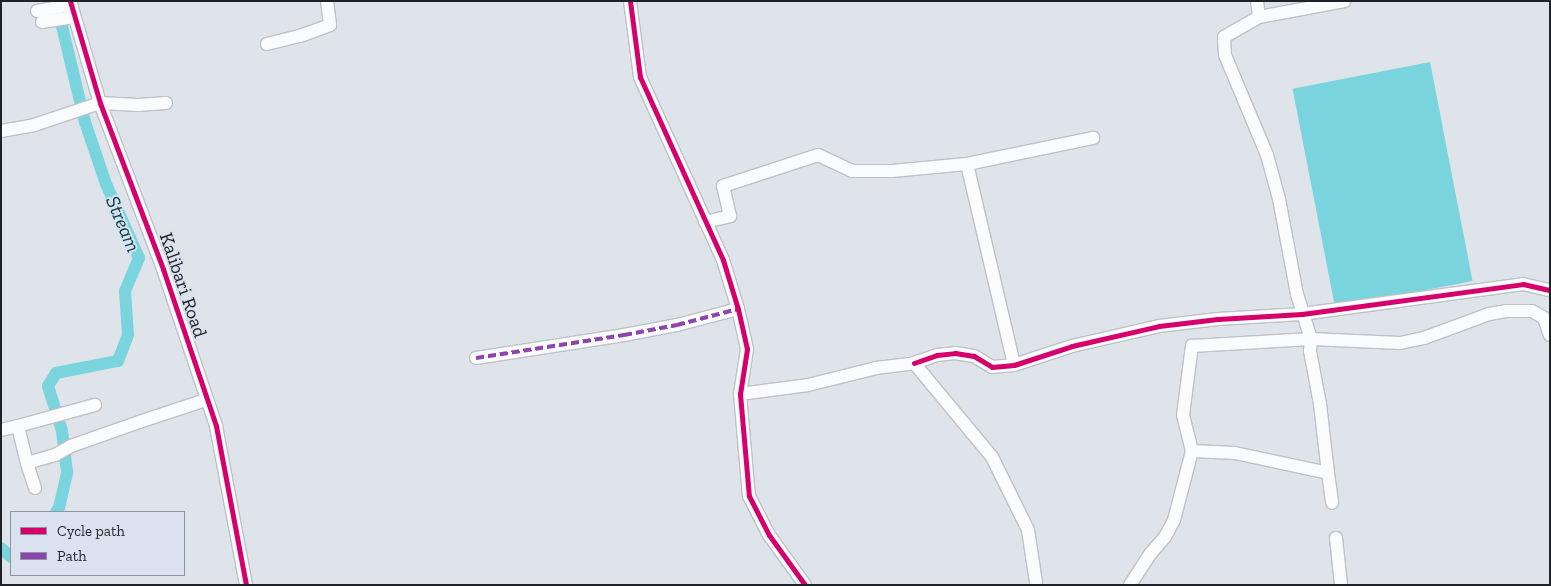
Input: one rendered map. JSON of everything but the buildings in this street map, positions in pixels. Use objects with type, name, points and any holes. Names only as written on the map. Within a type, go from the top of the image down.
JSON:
[{"type":"street","points":[[267,44],[328,27],[331,23],[327,1]]},
{"type":"street","points":[[630,1],[640,77],[723,260],[738,310],[747,349],[740,394],[749,496],[769,535],[805,585]]},
{"type":"street","points":[[1256,1],[1259,17]]},
{"type":"street","points":[[1332,503],[1320,404],[1310,351],[1311,339],[1302,314],[1279,200],[1267,155],[1225,55],[1224,37],[1259,17],[1344,1]]},
{"type":"street","points":[[40,17],[72,9]]},
{"type":"street","name":"Kalibari Road","points":[[72,9],[99,103],[163,269],[216,426],[246,585]]},
{"type":"street","points":[[1,131],[34,125],[99,103],[138,105],[166,103]]},
{"type":"street","points":[[705,222],[730,216],[723,186],[818,155],[852,171],[892,171],[967,164],[1093,138]]},
{"type":"street","points":[[967,164],[1014,365]]},
{"type":"street","points":[[740,394],[808,385],[876,368],[914,363],[955,353],[974,356],[992,367],[1014,365],[1072,346],[1135,331],[1218,319],[1302,314],[1524,284],[1550,290]]},
{"type":"street","points":[[476,358],[624,336],[738,310]]},
{"type":"street","points":[[1130,585],[1151,552],[1165,537],[1174,520],[1192,452],[1183,415],[1192,346],[1311,339],[1400,343],[1424,338],[1489,314],[1506,311],[1532,311],[1544,318],[1550,335]]},
{"type":"street","points":[[914,363],[992,457],[1028,530],[1036,582]]},
{"type":"street","points":[[27,463],[55,455],[71,446],[206,400]]},
{"type":"street","points":[[1,430],[95,405]]},
{"type":"street","points":[[18,426],[35,488]]},
{"type":"street","points":[[1192,452],[1235,453],[1328,474]]},
{"type":"street","points":[[1336,538],[1341,585]]},
{"type":"water","points":[[1430,62],[1473,281],[1335,308],[1293,89]]},
{"type":"waterway","name":"Stream","points":[[56,1],[85,122],[106,184],[139,258],[125,291],[128,335],[118,361],[56,373],[48,386],[62,431],[67,472],[57,511]]},
{"type":"waterway","name":"Stream","points":[[1,548],[10,556]]},
{"type":"marked path","points":[[476,358],[624,335],[677,325],[738,309]]},
{"type":"cycle path","points":[[70,1],[100,103],[163,269],[216,426],[246,585]]},
{"type":"cycle path","points":[[630,1],[640,77],[723,260],[738,309],[747,349],[740,394],[749,496],[769,535],[805,585]]},
{"type":"cycle path","points":[[914,363],[937,355],[955,353],[974,356],[992,367],[1014,365],[1072,346],[1159,326],[1218,319],[1302,314],[1523,284],[1550,290]]}]
